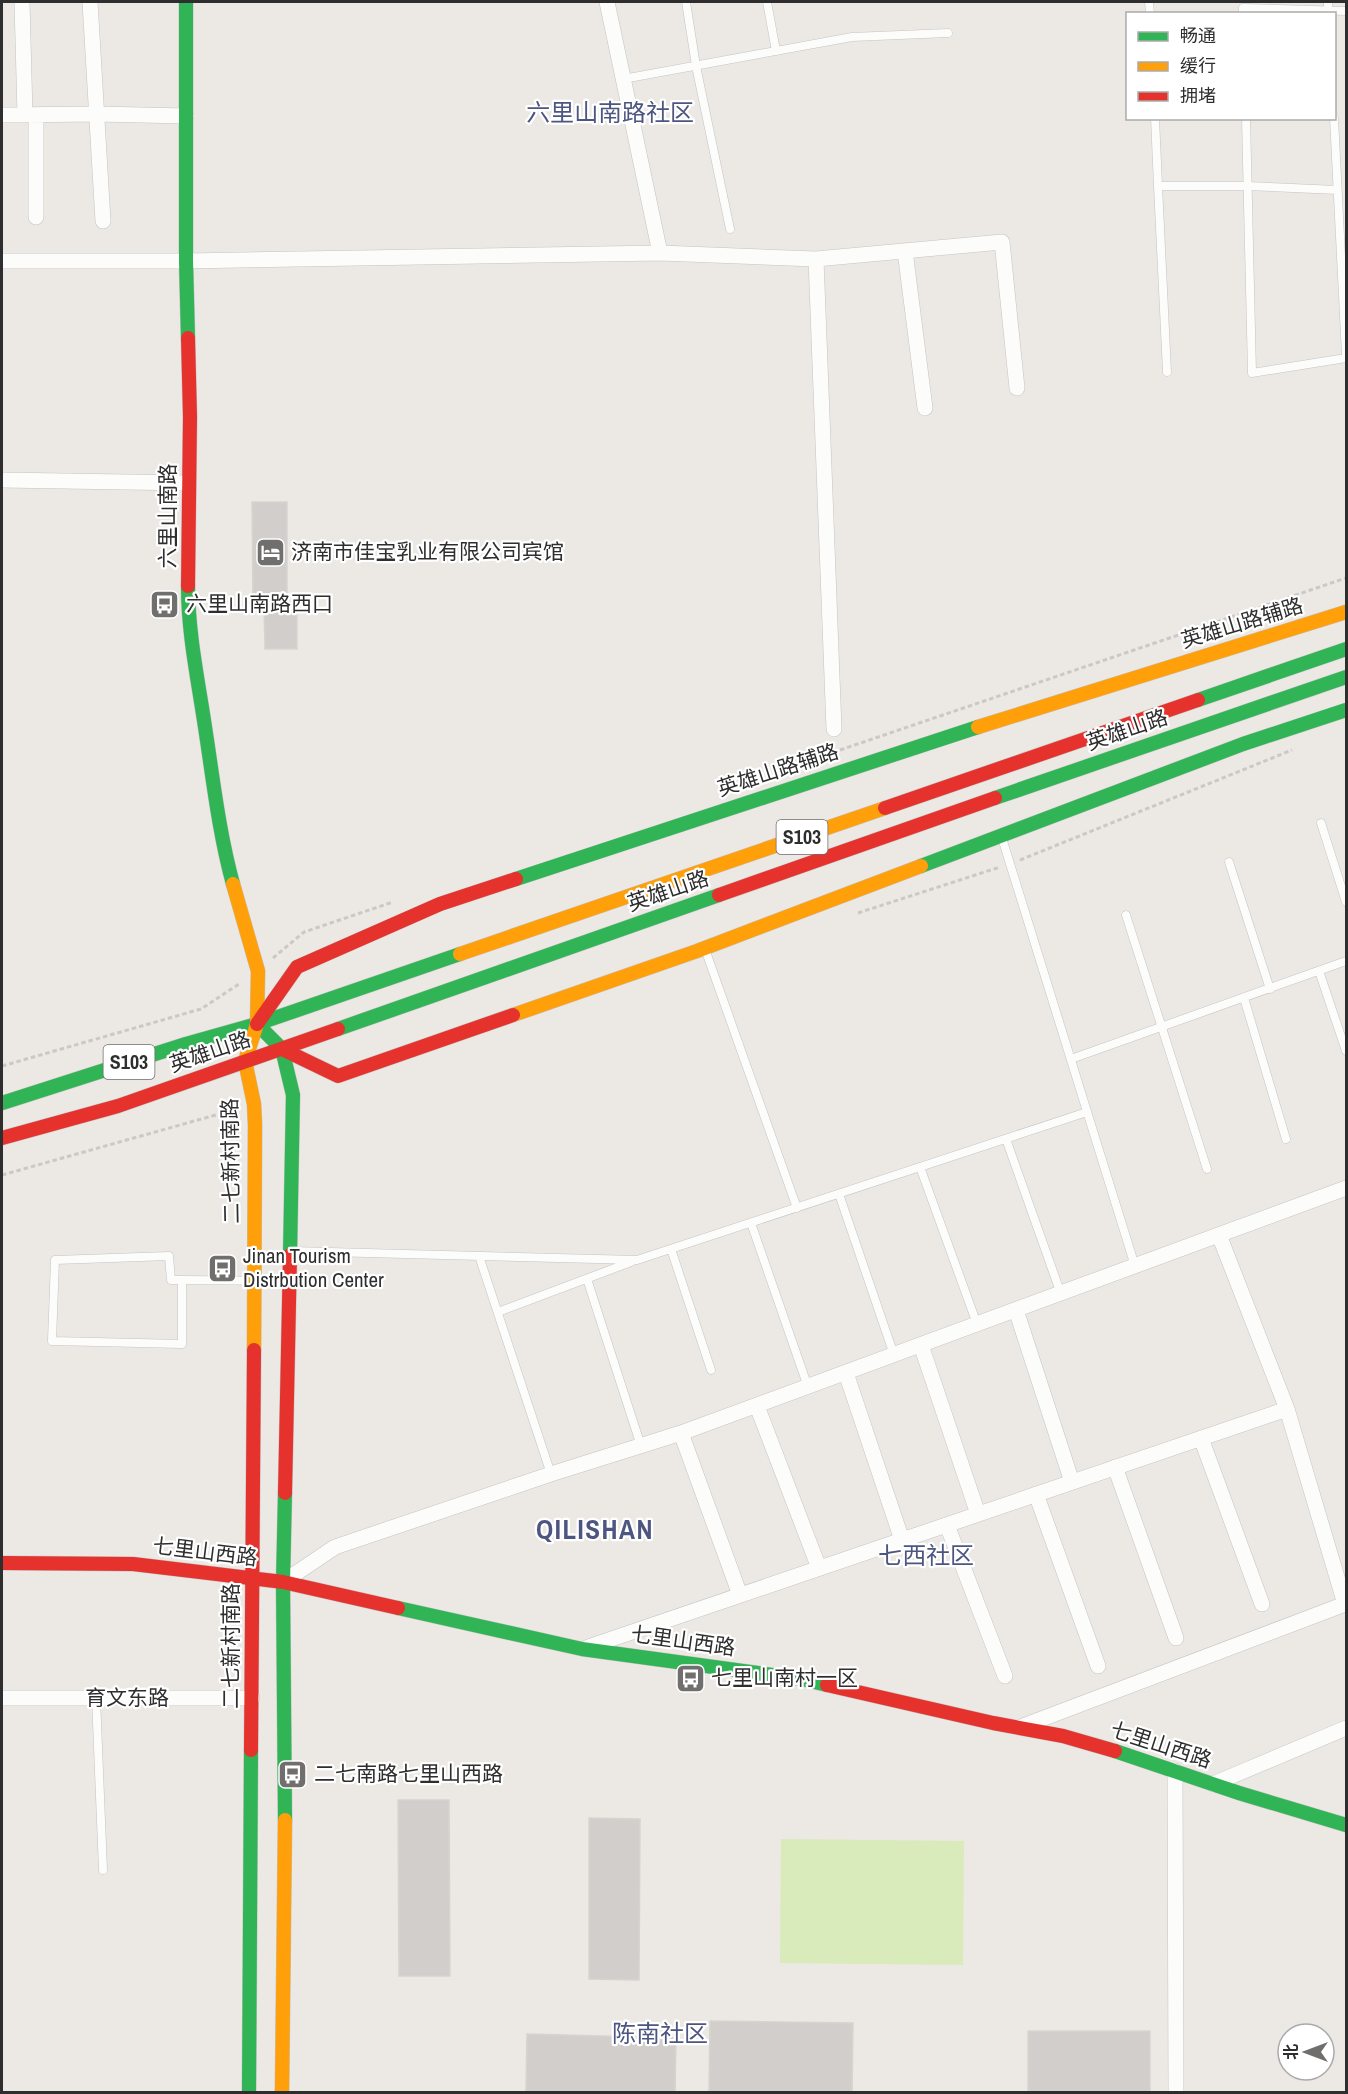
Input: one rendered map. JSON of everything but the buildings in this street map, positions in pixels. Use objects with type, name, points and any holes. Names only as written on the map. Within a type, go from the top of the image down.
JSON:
[{"type":"main road","name":"六里山南路","points":[[186,2],[186,261],[190,417],[188,616],[228,865],[258,971],[256,1024]]},
{"type":"main road","name":"英雄山路辅路","points":[[256,1024],[297,967],[440,904],[957,734],[1347,612]]},
{"type":"main road","name":"英雄山路","points":[[2,1103],[256,1024],[1347,649]]},
{"type":"main road","name":"英雄山路","points":[[2,1138],[118,1106],[1132,750],[1347,677]]},
{"type":"main road","points":[[256,1024],[282,1049],[338,1076],[705,948],[1243,744],[1347,710]]},
{"type":"main road","name":"二七新村南路","points":[[249,2092],[254,1104],[245,1061],[256,1024]]},
{"type":"main road","points":[[282,1049],[293,1095],[283,1582],[285,1780],[282,2092]]},
{"type":"main road","name":"七里山西路","points":[[2,1563],[133,1564],[283,1582],[582,1649],[802,1679],[993,1723],[1023,1726],[1132,1755],[1294,1811],[1347,1825]]},
{"type":"street","points":[[22,2],[36,217]]},
{"type":"street","points":[[90,2],[103,221]]},
{"type":"street","points":[[607,2],[660,253]]},
{"type":"street","points":[[2,115],[186,116]]},
{"type":"street","points":[[2,261],[186,261],[660,253],[816,259],[1002,242],[1017,388]]},
{"type":"street","points":[[904,251],[925,408]]},
{"type":"street","points":[[816,259],[834,729]]},
{"type":"street","points":[[2,480],[188,483]]},
{"type":"street","points":[[283,1582],[335,1547],[681,1433],[1347,1188]]},
{"type":"street","points":[[1023,1726],[1346,1605],[1287,1409],[1219,1235]]},
{"type":"street","points":[[1016,1310],[1072,1482]]},
{"type":"street","points":[[921,1345],[978,1514]]},
{"type":"street","points":[[846,1373],[902,1540]]},
{"type":"street","points":[[757,1406],[819,1568]]},
{"type":"street","points":[[582,1649],[1287,1409]]},
{"type":"street","points":[[681,1433],[740,1595]]},
{"type":"street","points":[[1201,1438],[1262,1604]]},
{"type":"street","points":[[1115,1467],[1176,1638]]},
{"type":"street","points":[[1036,1494],[1098,1666]]},
{"type":"street","points":[[947,1525],[1005,1676]]},
{"type":"street","name":"育文东路","points":[[2,1698],[252,1698]]},
{"type":"street","points":[[1213,1784],[1347,1728]]},
{"type":"street","points":[[1175,1771],[1176,2092]]},
{"type":"lane","points":[[686,2],[696,66],[730,229]]},
{"type":"lane","points":[[767,2],[776,51]]},
{"type":"lane","points":[[1328,2],[1328,12]]},
{"type":"lane","points":[[1243,12],[1243,8],[1347,11]]},
{"type":"lane","points":[[623,79],[852,37],[948,33]]},
{"type":"lane","points":[[1155,120],[1167,372]]},
{"type":"lane","points":[[1246,120],[1252,373],[1347,357],[1334,120]]},
{"type":"lane","points":[[1158,186],[1248,186],[1337,190]]},
{"type":"lane","points":[[1321,823],[1347,902]]},
{"type":"lane","points":[[1001,836],[1135,1266]]},
{"type":"lane","points":[[1230,862],[1270,988]]},
{"type":"lane","points":[[1126,915],[1207,1168]]},
{"type":"lane","points":[[705,948],[796,1208]]},
{"type":"lane","points":[[1071,1059],[1347,962]]},
{"type":"lane","points":[[1320,971],[1347,1051]]},
{"type":"lane","points":[[1244,998],[1286,1138]]},
{"type":"lane","points":[[498,1312],[637,1260],[1087,1112]]},
{"type":"lane","points":[[1006,1139],[1061,1294]]},
{"type":"lane","points":[[920,1167],[977,1324]]},
{"type":"lane","points":[[839,1194],[894,1355]]},
{"type":"lane","points":[[751,1223],[808,1387]]},
{"type":"lane","points":[[672,1249],[711,1370]]},
{"type":"lane","points":[[290,1251],[637,1260]]},
{"type":"lane","points":[[182,1280],[182,1344],[52,1341],[55,1260],[169,1256],[171,1280],[182,1280],[253,1280],[289,1281]]},
{"type":"lane","points":[[479,1256],[551,1474]]},
{"type":"lane","points":[[587,1279],[641,1446]]},
{"type":"lane","points":[[96,1698],[103,1870]]},
{"type":"green space","points":[[781,1839],[964,1841],[963,1965],[780,1963]]},
{"type":"traffic: fast","points":[[186,2],[188,338]]},
{"type":"traffic: fast","points":[[188,586],[194,656],[220,826],[233,884]]},
{"type":"traffic: fast","points":[[1198,700],[1346,649]]},
{"type":"traffic: fast","points":[[995,798],[1346,677]]},
{"type":"traffic: fast","points":[[921,866],[1243,744],[1346,710]]},
{"type":"traffic: fast","points":[[516,879],[978,727]]},
{"type":"traffic: fast","points":[[338,1029],[719,895]]},
{"type":"traffic: fast","points":[[2,1103],[186,1044],[257,1024],[460,954]]},
{"type":"traffic: fast","points":[[257,1024],[282,1049],[293,1095],[290,1255]]},
{"type":"traffic: fast","points":[[285,1493],[283,1582],[285,1820]]},
{"type":"traffic: fast","points":[[398,1608],[582,1649],[802,1679],[827,1685]]},
{"type":"traffic: fast","points":[[249,2092],[251,1750]]},
{"type":"traffic: fast","points":[[1115,1751],[1239,1793],[1346,1825]]},
{"type":"traffic: slow","points":[[978,727],[1346,612]]},
{"type":"traffic: slow","points":[[460,954],[885,808]]},
{"type":"traffic: slow","points":[[513,1015],[697,951],[921,866]]},
{"type":"traffic: slow","points":[[233,884],[258,971],[257,1024],[245,1061],[254,1104],[255,1125],[254,1350]]},
{"type":"traffic: slow","points":[[282,2092],[285,1820]]},
{"type":"traffic: jam","points":[[188,338],[190,417],[188,586]]},
{"type":"traffic: jam","points":[[885,808],[1198,700]]},
{"type":"traffic: jam","points":[[719,895],[995,798]]},
{"type":"traffic: jam","points":[[257,1024],[297,967],[440,904],[516,879]]},
{"type":"traffic: jam","points":[[282,1049],[338,1076],[513,1015]]},
{"type":"traffic: jam","points":[[2,1138],[118,1106],[338,1029]]},
{"type":"traffic: jam","points":[[285,1493],[290,1255]]},
{"type":"traffic: jam","points":[[251,1750],[254,1350]]},
{"type":"traffic: jam","points":[[2,1563],[133,1564],[283,1582],[398,1608]]},
{"type":"traffic: jam","points":[[827,1685],[993,1723],[1063,1736],[1115,1751]]},
{"type":"place","name":"济南市佳宝乳业有限公司宾馆","points":[[270,552]]},
{"type":"place","name":"六里山南路西口","points":[[165,604]]},
{"type":"place","name":"Jinan Tourism Distrbution Center","points":[[222,1268]]},
{"type":"place","name":"七里山南村一区","points":[[690,1678]]},
{"type":"place","name":"二七南路七里山西路","points":[[293,1774]]},
{"type":"district","name":"六里山南路社区","points":[[610,113]]},
{"type":"district","name":"QILISHAN","points":[[595,1530]]},
{"type":"district","name":"七西社区","points":[[926,1556]]},
{"type":"district","name":"陈南社区","points":[[660,2034]]}]
